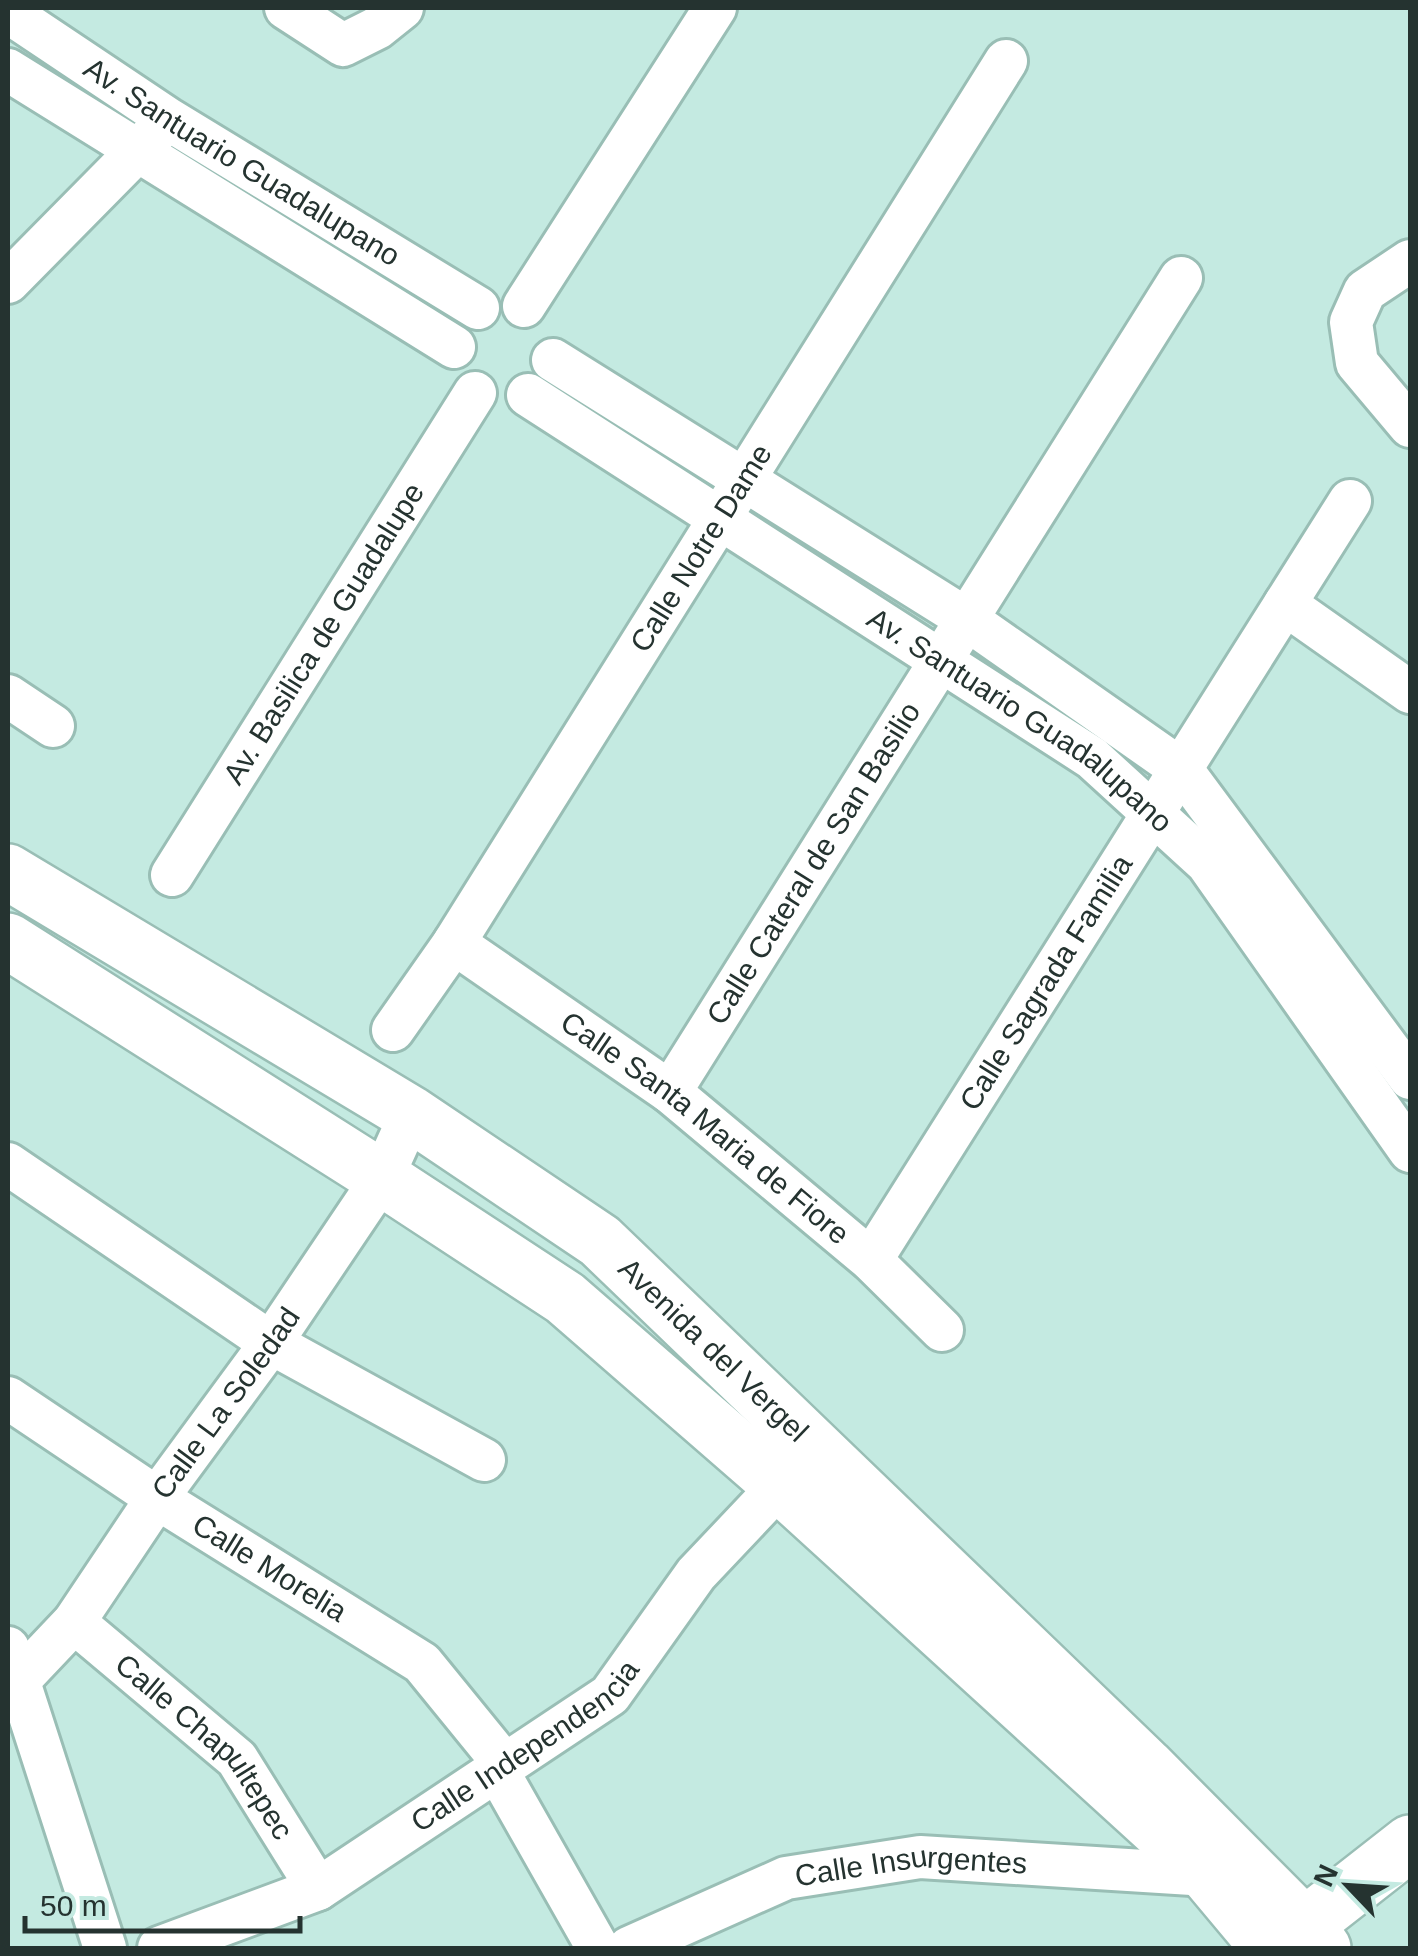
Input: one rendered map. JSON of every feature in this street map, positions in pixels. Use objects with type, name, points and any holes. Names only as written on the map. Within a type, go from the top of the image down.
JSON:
[{"type":"street","points":[[286,8],[342,45],[378,28],[402,8]]},
{"type":"street","points":[[524,306],[715,8]]},
{"type":"street","name":"Av. Santuario Guadalupano","points":[[8,12],[168,120],[478,308]]},
{"type":"street","name":"Calle Notre Dame","points":[[392,1030],[454,943],[1006,61]]},
{"type":"street","name":"Av. Santuario Guadalupano","points":[[8,70],[454,347]]},
{"type":"street","points":[[8,282],[168,120]]},
{"type":"street","points":[[1410,261],[1364,292],[1351,322],[1357,364],[1410,426]]},
{"type":"street","name":"Calle Cateral de San Basilio","points":[[670,1092],[1181,278]]},
{"type":"street","points":[[499,302],[524,306],[547,328],[552,360],[528,395],[501,401],[475,393],[458,372],[454,347],[478,308],[499,302]]},
{"type":"street","name":"Av. Santuario Guadalupano","points":[[552,360],[965,618],[1182,770],[1410,1078]]},
{"type":"street","name":"Av. Basilica de Guadalupe","points":[[172,875],[475,393]]},
{"type":"street","name":"Av. Santuario Guadalupano","points":[[528,395],[1092,758],[1207,863],[1406,1136]]},
{"type":"street","name":"Calle Sagrada Familia","points":[[871,1260],[1350,502]]},
{"type":"street","points":[[1285,604],[1410,692]]},
{"type":"street","points":[[8,696],[53,726]]},
{"type":"street","name":"Avenida del Vergel","points":[[8,872],[411,1114],[600,1241],[798,1466],[1208,1875],[1293,1943]]},
{"type":"street","name":"Avenida del Vergel","points":[[8,942],[565,1298],[798,1466],[1132,1752],[1293,1943]]},
{"type":"street","name":"Calle Santa Maria de Fiore","points":[[454,943],[670,1092],[871,1260],[942,1330]]},
{"type":"street","name":"Calle La Soledad","points":[[14,1663],[74,1622],[382,1178],[411,1114]]},
{"type":"street","points":[[8,1164],[271,1343],[484,1460]]},
{"type":"street","name":"Calle Morelia","points":[[8,1398],[157,1498],[422,1663],[501,1768],[586,1942]]},
{"type":"street","name":"Calle Independencia","points":[[159,1948],[318,1889],[610,1694],[696,1574],[798,1466]]},
{"type":"street","name":"Calle Chapultepec","points":[[74,1622],[237,1760],[318,1889]]},
{"type":"street","points":[[14,1663],[105,1948]]},
{"type":"street","points":[[1293,1943],[1410,1842]]},
{"type":"street","name":"Calle Insurgentes","points":[[629,1948],[786,1878],[920,1857],[1208,1875]]}]
